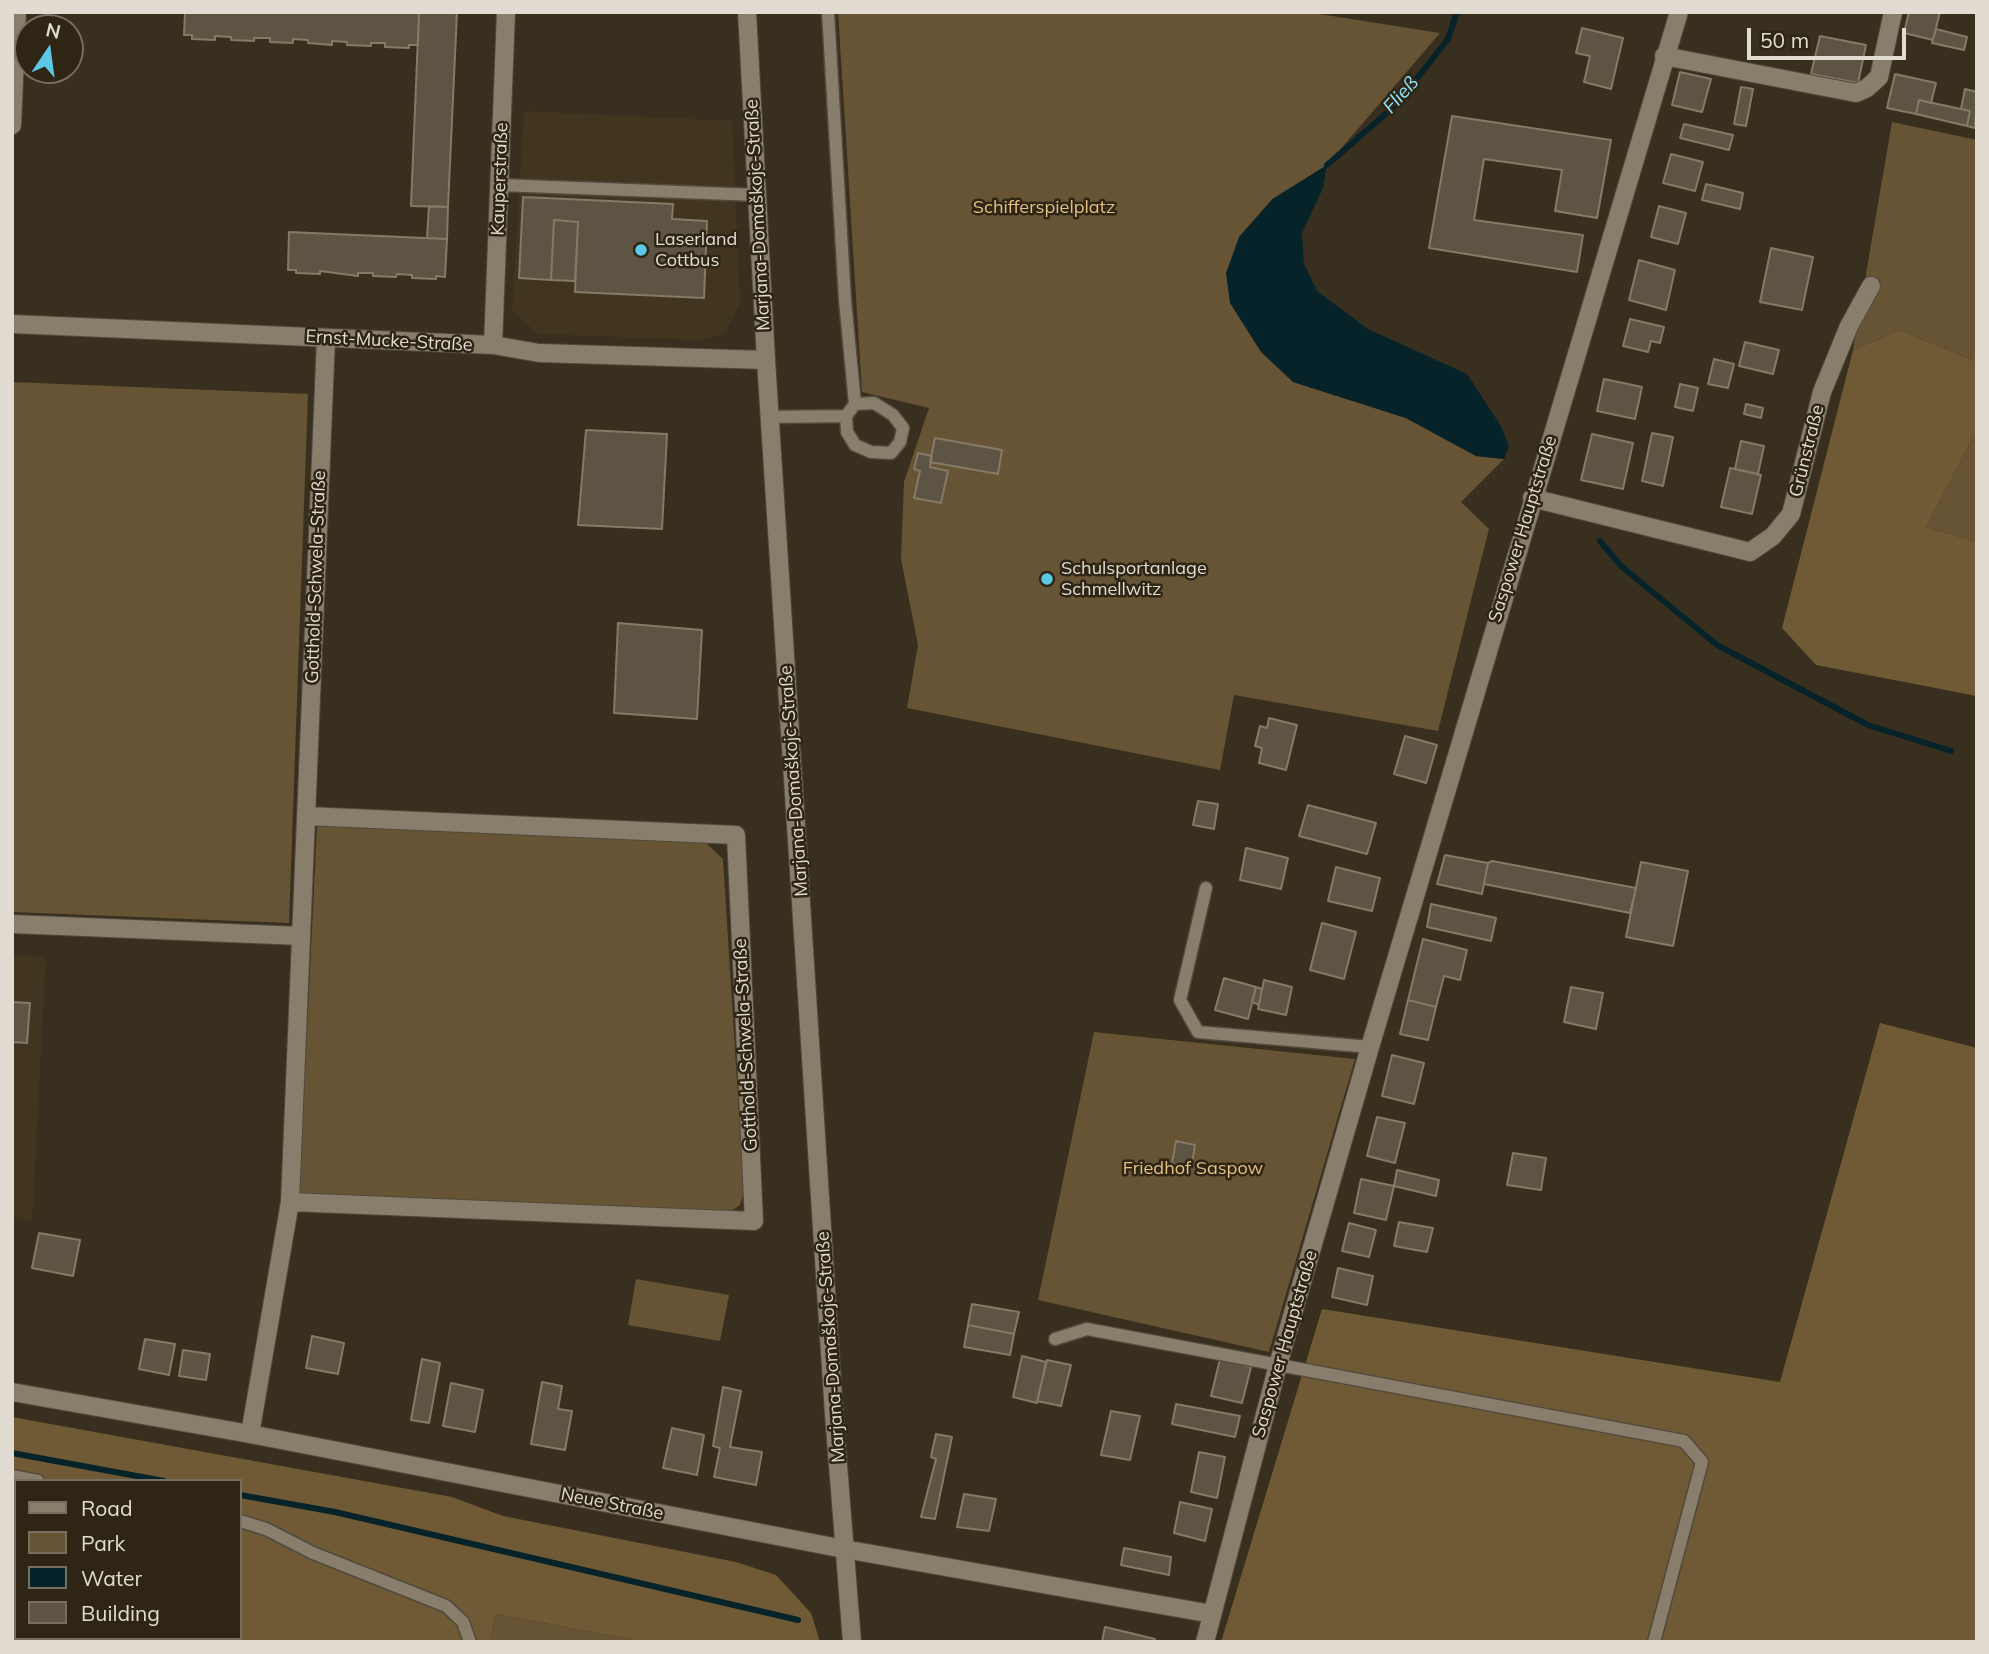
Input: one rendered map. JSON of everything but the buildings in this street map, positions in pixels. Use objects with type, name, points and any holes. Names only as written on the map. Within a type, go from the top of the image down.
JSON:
[{"type":"street","points":[[12,125],[17,12]]},
{"type":"street","name":"Kauperstraße","points":[[493,345],[506,12]]},
{"type":"street","name":"Marjana-Domaškojc-Straße","points":[[747,12],[769,416],[852,1642]]},
{"type":"street","name":"Saspower Hauptstraße","points":[[1205,1642],[1278,1365],[1370,1047],[1679,12]]},
{"type":"street","points":[[1664,57],[1856,93],[1867,88],[1879,77],[1893,12]]},
{"type":"street","name":"Grünstraße","points":[[1532,498],[1750,552],[1773,536],[1791,514],[1822,392],[1849,327],[1871,286]]},
{"type":"street","name":"Ernst-Mucke-Straße","points":[[12,324],[493,345],[539,354],[766,360]]},
{"type":"street","name":"Gotthold-Schwela-Straße","points":[[250,1434],[290,1202],[326,338]]},
{"type":"street","name":"Gotthold-Schwela-Straße","points":[[290,1202],[754,1221],[736,835],[306,816]]},
{"type":"street","points":[[12,924],[301,936]]},
{"type":"street","name":"Neue Straße","points":[[12,1392],[250,1434],[845,1549],[1212,1614]]},
{"type":"lane","points":[[828,12],[845,300],[855,404],[846,416],[847,432],[855,445],[871,452],[891,453],[900,442],[903,428],[893,415],[874,403],[855,404]]},
{"type":"lane","points":[[500,185],[757,195]]},
{"type":"lane","points":[[769,416],[846,416]]},
{"type":"lane","points":[[1206,888],[1180,1000],[1198,1032],[1370,1047]]},
{"type":"lane","points":[[1055,1339],[1087,1329],[1684,1441],[1702,1462],[1654,1642]]},
{"type":"lane","points":[[242,1522],[266,1529],[313,1553],[446,1606],[463,1622],[470,1642]]},
{"type":"shaded area","points":[[524,111],[732,121],[740,304],[725,333],[699,340],[538,334],[512,310]]},
{"type":"shaded area","points":[[1900,330],[1977,362],[1977,430],[1926,527],[1977,542],[1977,696],[1816,665],[1782,628],[1853,350]]},
{"type":"shaded area","points":[[12,956],[46,957],[32,1222],[12,1217]]},
{"type":"shaded area","points":[[1880,1023],[1977,1048],[1977,1642],[1221,1642],[1322,1309],[1780,1382]]},
{"type":"shaded area","points":[[12,1417],[452,1497],[503,1516],[736,1562],[776,1575],[811,1613],[820,1642],[646,1642],[495,1614],[490,1642],[12,1642]]},
{"type":"green space","name":"Schifferspielplatz","points":[[838,12],[1307,12],[1440,33],[1327,165],[1272,199],[1239,237],[1293,382],[1406,418],[1476,456],[1504,459],[1461,502],[1489,529],[1438,731],[1234,695],[1220,770],[907,708],[918,645],[901,559],[904,482],[929,408],[862,392]]},
{"type":"green space","points":[[1892,122],[1977,140],[1977,362],[1900,330],[1853,350]]},
{"type":"green space","points":[[12,382],[308,394],[289,923],[12,912]]},
{"type":"green space","points":[[1977,430],[1977,542],[1926,527]]},
{"type":"green space","points":[[317,826],[705,842],[723,859],[744,1193],[740,1205],[727,1214],[299,1195]]},
{"type":"green space","name":"Friedhof Saspow","points":[[1094,1032],[1355,1059],[1269,1352],[1038,1300]]},
{"type":"green space","points":[[636,1279],[729,1295],[720,1341],[628,1325]]},
{"type":"green space","points":[[495,1614],[646,1642],[490,1642]]},
{"type":"water","points":[[1327,165],[1323,188],[1302,233],[1304,264],[1317,291],[1368,329],[1467,374],[1501,426],[1509,447],[1504,459],[1476,456],[1406,418],[1293,382],[1261,352],[1230,303],[1226,273],[1239,237],[1273,199]]},
{"type":"waterway","name":"Fließ","points":[[1327,165],[1396,105],[1448,39],[1457,12]]},
{"type":"waterway","points":[[1600,541],[1621,566],[1717,645],[1868,725],[1951,751]]},
{"type":"waterway","points":[[12,1453],[153,1479]]},
{"type":"waterway","points":[[242,1495],[335,1512],[798,1620]]},
{"type":"place","name":"Laserland Cottbus","points":[[641,250]]},
{"type":"place","name":"Schulsportanlage Schmellwitz","points":[[1047,579]]}]
